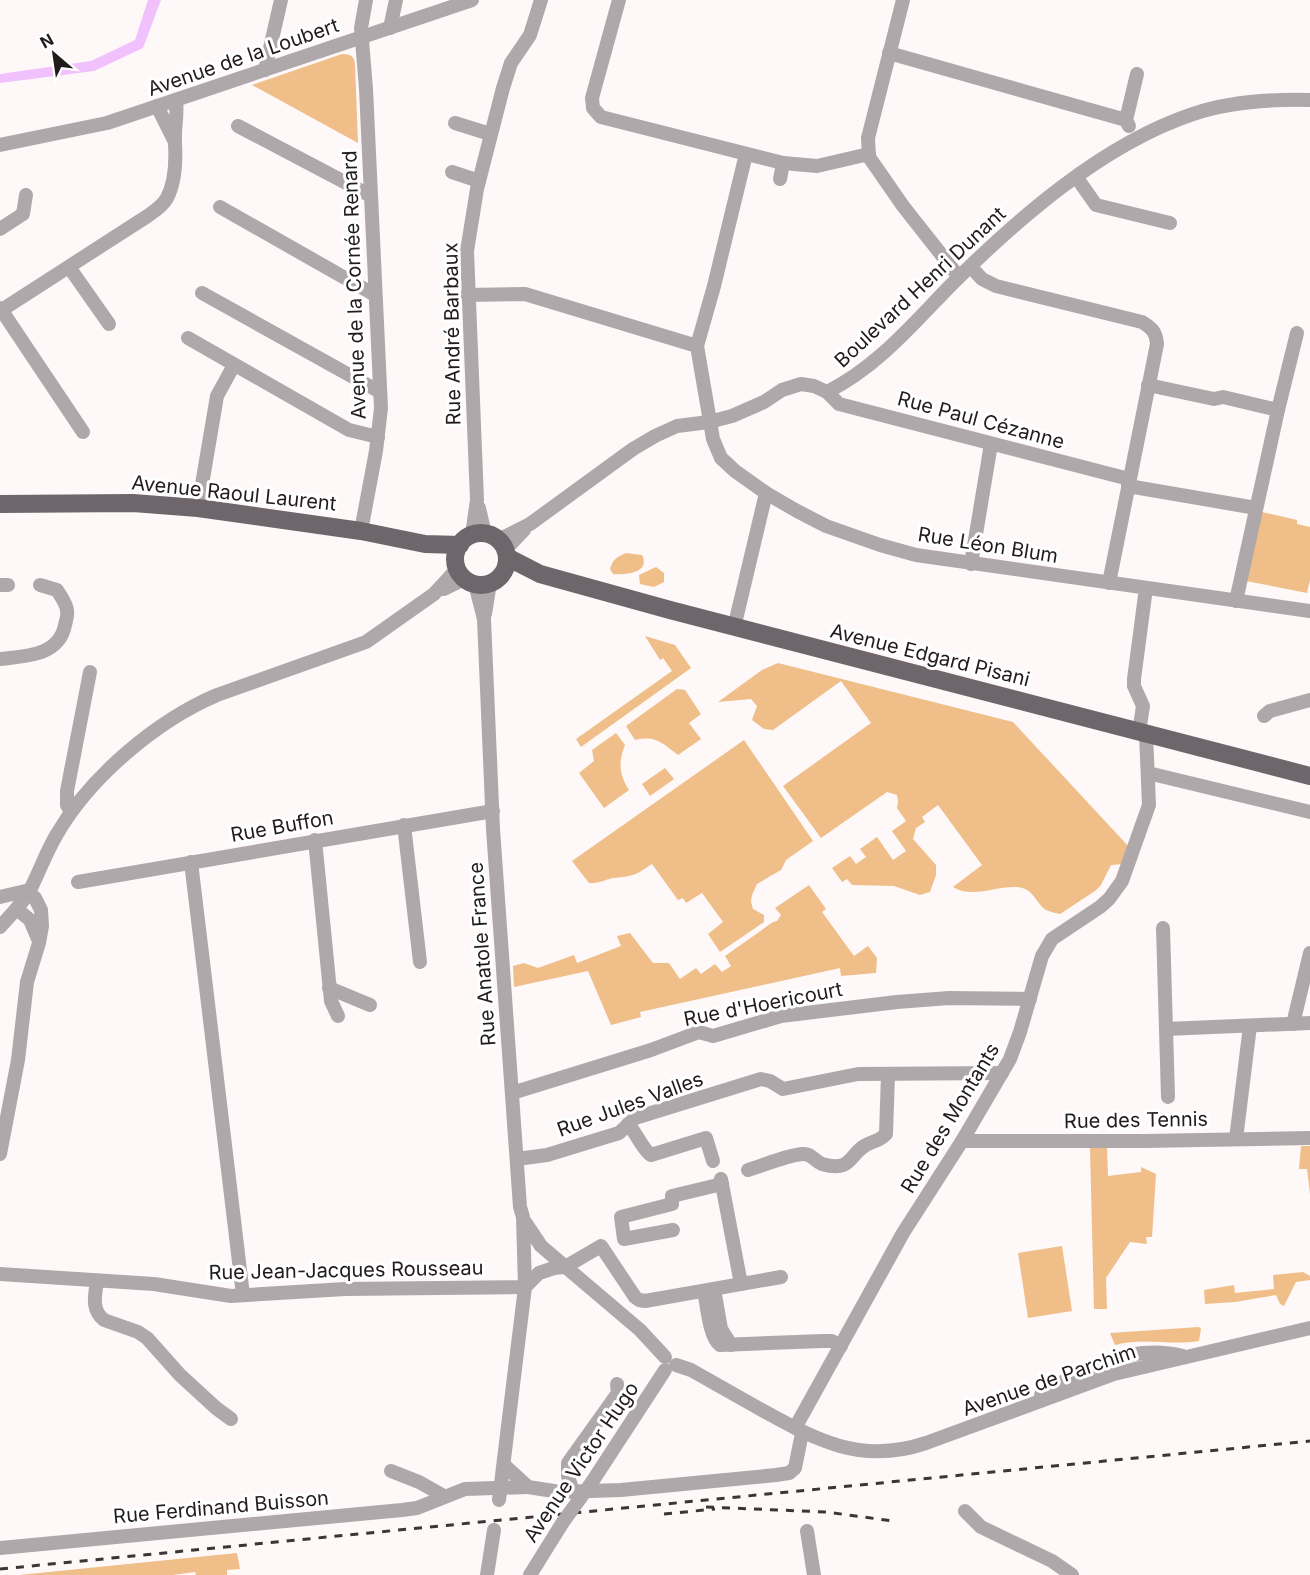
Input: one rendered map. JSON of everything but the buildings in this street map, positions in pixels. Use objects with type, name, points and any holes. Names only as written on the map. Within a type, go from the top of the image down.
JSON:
[{"type":"main road","name":"Avenue Raoul Laurent","points":[[0,504],[133,503],[198,508],[362,531],[481,559]]},
{"type":"main road","name":"Avenue Edgard Pisani","points":[[481,559],[734,628],[1310,776]]},
{"type":"street","points":[[265,70],[281,0]]},
{"type":"street","name":"Avenue de la Cornée Renard","points":[[362,531],[381,408],[362,38],[362,19],[366,0]]},
{"type":"street","points":[[390,28],[396,0]]},
{"type":"street","name":"Avenue de la Loubert","points":[[0,145],[107,123],[472,0]]},
{"type":"street","name":"Rue André Barbaux","points":[[481,559],[467,296],[467,251],[490,134],[511,63],[530,35],[541,0]]},
{"type":"street","points":[[619,0],[592,98],[592,108],[607,120],[783,163],[817,166],[869,154]]},
{"type":"street","points":[[903,0],[868,138],[869,154],[903,206],[959,277]]},
{"type":"street","points":[[890,53],[1126,120]]},
{"type":"street","points":[[1136,138],[1126,120],[1137,74]]},
{"type":"street","name":"Boulevard Henri Dunant","points":[[0,927],[17,909],[29,891],[55,837],[71,811],[90,789],[151,734],[193,705],[366,642],[633,449],[655,436],[677,426],[709,422],[748,410],[782,390],[801,384],[814,386],[827,393],[842,385],[868,366],[959,277],[1039,205],[1136,138],[1194,114],[1218,108],[1275,99],[1310,100]]},
{"type":"street","points":[[83,432],[0,310],[146,217],[164,203],[176,157],[178,111],[176,100]]},
{"type":"street","points":[[157,106],[175,142]]},
{"type":"street","points":[[455,123],[490,134]]},
{"type":"street","points":[[238,126],[371,196]]},
{"type":"street","name":"Avenue de la Loubert","points":[[0,137],[58,134]]},
{"type":"street","points":[[467,296],[525,294],[697,346],[746,154]]},
{"type":"street","points":[[780,179],[783,163]]},
{"type":"street","points":[[452,172],[479,181]]},
{"type":"street","points":[[1077,178],[1096,205],[1170,223]]},
{"type":"street","points":[[0,229],[23,214],[26,195]]},
{"type":"street","points":[[220,207],[375,295]]},
{"type":"street","points":[[69,267],[109,324]]},
{"type":"street","points":[[970,267],[982,279],[1002,289],[1142,322],[1156,334],[1157,344],[1109,583]]},
{"type":"street","points":[[202,293],[380,392]]},
{"type":"street","points":[[1236,601],[1297,333]]},
{"type":"street","points":[[188,338],[349,430],[378,437]]},
{"type":"street","name":"Rue Léon Blum","points":[[697,346],[709,422],[721,458],[766,493],[826,526],[916,555],[1310,611]]},
{"type":"street","points":[[198,508],[217,396],[234,365]]},
{"type":"street","points":[[1148,385],[1215,399],[1223,397],[1278,410]]},
{"type":"street","name":"Rue Paul Cézanne","points":[[827,393],[839,404],[1129,483],[1256,508]]},
{"type":"street","points":[[970,564],[991,444]]},
{"type":"street","points":[[734,628],[766,493]]},
{"type":"street","name":"Rue Anatole France","points":[[481,559],[493,811],[512,1093],[523,1216],[525,1287],[500,1493]]},
{"type":"street","points":[[0,659],[33,655],[45,651],[63,634],[68,610],[57,590],[40,585]]},
{"type":"street","name":"Rue des Montants","points":[[500,1493],[528,1487],[560,1492],[621,1490],[793,1472],[796,1464],[799,1430],[841,1346],[903,1233],[962,1141],[1015,1047],[1042,956],[1052,939],[1104,903],[1122,881],[1147,814],[1149,794],[1142,733],[1143,706],[1134,686],[1146,588]]},
{"type":"street","points":[[71,811],[67,805],[67,791],[90,672]]},
{"type":"street","points":[[1264,716],[1270,711],[1310,700]]},
{"type":"street","points":[[1148,773],[1310,812]]},
{"type":"street","name":"Rue Buffon","points":[[78,882],[493,811]]},
{"type":"street","points":[[404,825],[420,962]]},
{"type":"street","points":[[315,840],[329,988],[331,1001],[338,1016]]},
{"type":"street","points":[[191,862],[243,1295]]},
{"type":"street","points":[[0,897],[29,891],[41,909],[39,943],[27,982],[18,1060],[0,1154]]},
{"type":"street","points":[[17,909],[30,920],[39,943]]},
{"type":"street","points":[[1163,928],[1168,1097]]},
{"type":"street","points":[[1293,1024],[1310,953]]},
{"type":"street","points":[[329,988],[370,1005]]},
{"type":"street","name":"Rue d'Hoericourt","points":[[512,1093],[651,1050],[699,1032],[713,1036],[781,1016],[918,1000],[1030,999]]},
{"type":"street","points":[[1166,1029],[1310,1023]]},
{"type":"street","points":[[1236,1138],[1250,1026]]},
{"type":"street","name":"Rue Jules Valles","points":[[517,1159],[547,1155],[619,1133],[635,1118],[761,1079],[770,1081],[783,1089],[858,1074],[1002,1073]]},
{"type":"street","points":[[748,1170],[801,1154],[811,1156],[824,1164],[838,1166],[851,1161],[862,1147],[881,1139],[886,1134],[888,1074]]},
{"type":"street","points":[[628,1124],[638,1135],[645,1151],[651,1155],[706,1138],[713,1161]]},
{"type":"street","name":"Rue des Tennis","points":[[962,1141],[1310,1138]]},
{"type":"street","points":[[673,1230],[624,1239],[621,1217],[672,1204],[672,1196],[722,1181],[741,1284]]},
{"type":"street","points":[[523,1216],[534,1238],[640,1330],[668,1364],[691,1370],[799,1430]]},
{"type":"street","points":[[525,1287],[539,1273],[565,1267],[623,1233]]},
{"type":"street","points":[[602,1246],[639,1300],[645,1301],[781,1277]]},
{"type":"street","name":"Rue Jean-Jacques Rousseau","points":[[0,1274],[154,1284],[206,1293],[243,1295],[345,1289],[525,1287]]},
{"type":"street","points":[[96,1281],[95,1309],[99,1316],[147,1338],[180,1375],[231,1419]]},
{"type":"street","points":[[709,1290],[721,1329],[731,1345],[831,1341],[841,1346]]},
{"type":"street","name":"Avenue de Parchim","points":[[799,1430],[820,1441],[851,1449],[898,1450],[926,1443],[1114,1374],[1310,1328]]},
{"type":"street","name":"Avenue Victor Hugo","points":[[530,1575],[563,1522],[645,1403],[668,1364]]},
{"type":"street","points":[[573,1492],[568,1476],[568,1463],[618,1394],[617,1384]]},
{"type":"street","points":[[504,1465],[528,1487]]},
{"type":"street","points":[[391,1471],[419,1482],[444,1496]]},
{"type":"street","name":"Rue Ferdinand Buisson","points":[[0,1548],[402,1510],[425,1505],[465,1489],[500,1493]]},
{"type":"street","points":[[965,1512],[981,1527],[1052,1561],[1072,1575]]},
{"type":"street","points":[[487,1575],[494,1530]]},
{"type":"street","points":[[807,1531],[814,1575]]},
{"type":"shaded area","points":[[148,0],[161,0],[143,48],[94,71],[0,83],[0,74],[91,61],[135,40]]},
{"type":"shaded area","points":[[342,54],[351,56],[355,64],[358,143],[252,85]]},
{"type":"shaded area","points":[[1262,512],[1297,520],[1297,524],[1310,527],[1310,580],[1307,593],[1246,581]]},
{"type":"shaded area","points":[[626,553],[642,555],[643,566],[635,572],[613,574],[610,569],[612,563]]},
{"type":"shaded area","points":[[656,567],[664,573],[664,582],[654,587],[640,584],[639,575]]},
{"type":"shaded area","points":[[645,636],[675,645],[691,668],[581,747],[576,739],[672,671],[663,658],[660,660]]},
{"type":"shaded area","points":[[778,663],[1013,722],[1130,848],[1124,864],[1111,865],[1101,885],[1095,891],[1060,914],[1046,910],[1029,891],[1022,888],[978,892],[961,891],[953,887],[982,865],[938,805],[922,817],[925,822],[916,828],[913,839],[936,865],[936,875],[930,892],[920,895],[894,886],[852,885],[847,879],[842,882],[832,868],[850,856],[856,864],[866,857],[860,849],[877,837],[893,860],[906,851],[892,831],[906,821],[897,808],[897,795],[887,792],[821,838],[783,786],[871,723],[841,681],[773,730],[764,729],[752,720],[757,706],[751,699],[718,702],[762,670]]},
{"type":"shaded area","points":[[677,689],[685,690],[701,714],[689,723],[701,739],[678,755],[654,739],[635,740],[626,726]]},
{"type":"shaded area","points":[[616,733],[625,745],[621,757],[621,768],[623,779],[629,790],[604,808],[579,773],[594,761],[592,750]]},
{"type":"shaded area","points":[[744,740],[813,841],[786,860],[781,870],[757,884],[751,902],[753,909],[764,915],[764,922],[720,952],[708,934],[723,922],[702,893],[686,903],[683,898],[678,900],[652,864],[634,875],[589,883],[572,861]]},
{"type":"shaded area","points":[[665,768],[674,779],[650,796],[642,784]]},
{"type":"shaded area","points":[[809,885],[826,909],[822,912],[854,956],[868,946],[877,958],[876,973],[841,976],[840,968],[640,1012],[641,1017],[611,1025],[588,971],[514,987],[513,966],[524,963],[538,968],[574,955],[577,963],[621,946],[617,936],[630,933],[653,963],[669,963],[680,979],[696,968],[701,974],[715,964],[722,972],[731,966],[725,956],[777,921],[781,915],[775,908]]},
{"type":"shaded area","points":[[1301,1146],[1310,1146],[1310,1194],[1307,1169],[1299,1169]]},
{"type":"shaded area","points":[[1090,1148],[1107,1148],[1108,1176],[1141,1172],[1141,1167],[1156,1174],[1152,1237],[1146,1237],[1147,1244],[1130,1242],[1106,1278],[1107,1309],[1094,1309]]},
{"type":"shaded area","points":[[1062,1246],[1072,1311],[1028,1318],[1018,1253]]},
{"type":"shaded area","points":[[1303,1272],[1310,1276],[1310,1280],[1296,1282],[1284,1306],[1280,1304],[1276,1295],[1205,1304],[1204,1290],[1234,1285],[1235,1293],[1274,1289],[1273,1275]]},
{"type":"shaded area","points":[[1199,1327],[1201,1329],[1199,1341],[1188,1342],[1137,1342],[1115,1345],[1110,1333]]},
{"type":"shaded area","points":[[237,1553],[240,1569],[227,1570],[227,1575],[196,1575],[195,1572],[173,1575],[19,1575]]},
{"type":"railway","points":[[0,1569],[1310,1441]]},
{"type":"railway","points":[[706,1507],[826,1512],[893,1521]]},
{"type":"railway","points":[[664,1514],[715,1509]]}]
